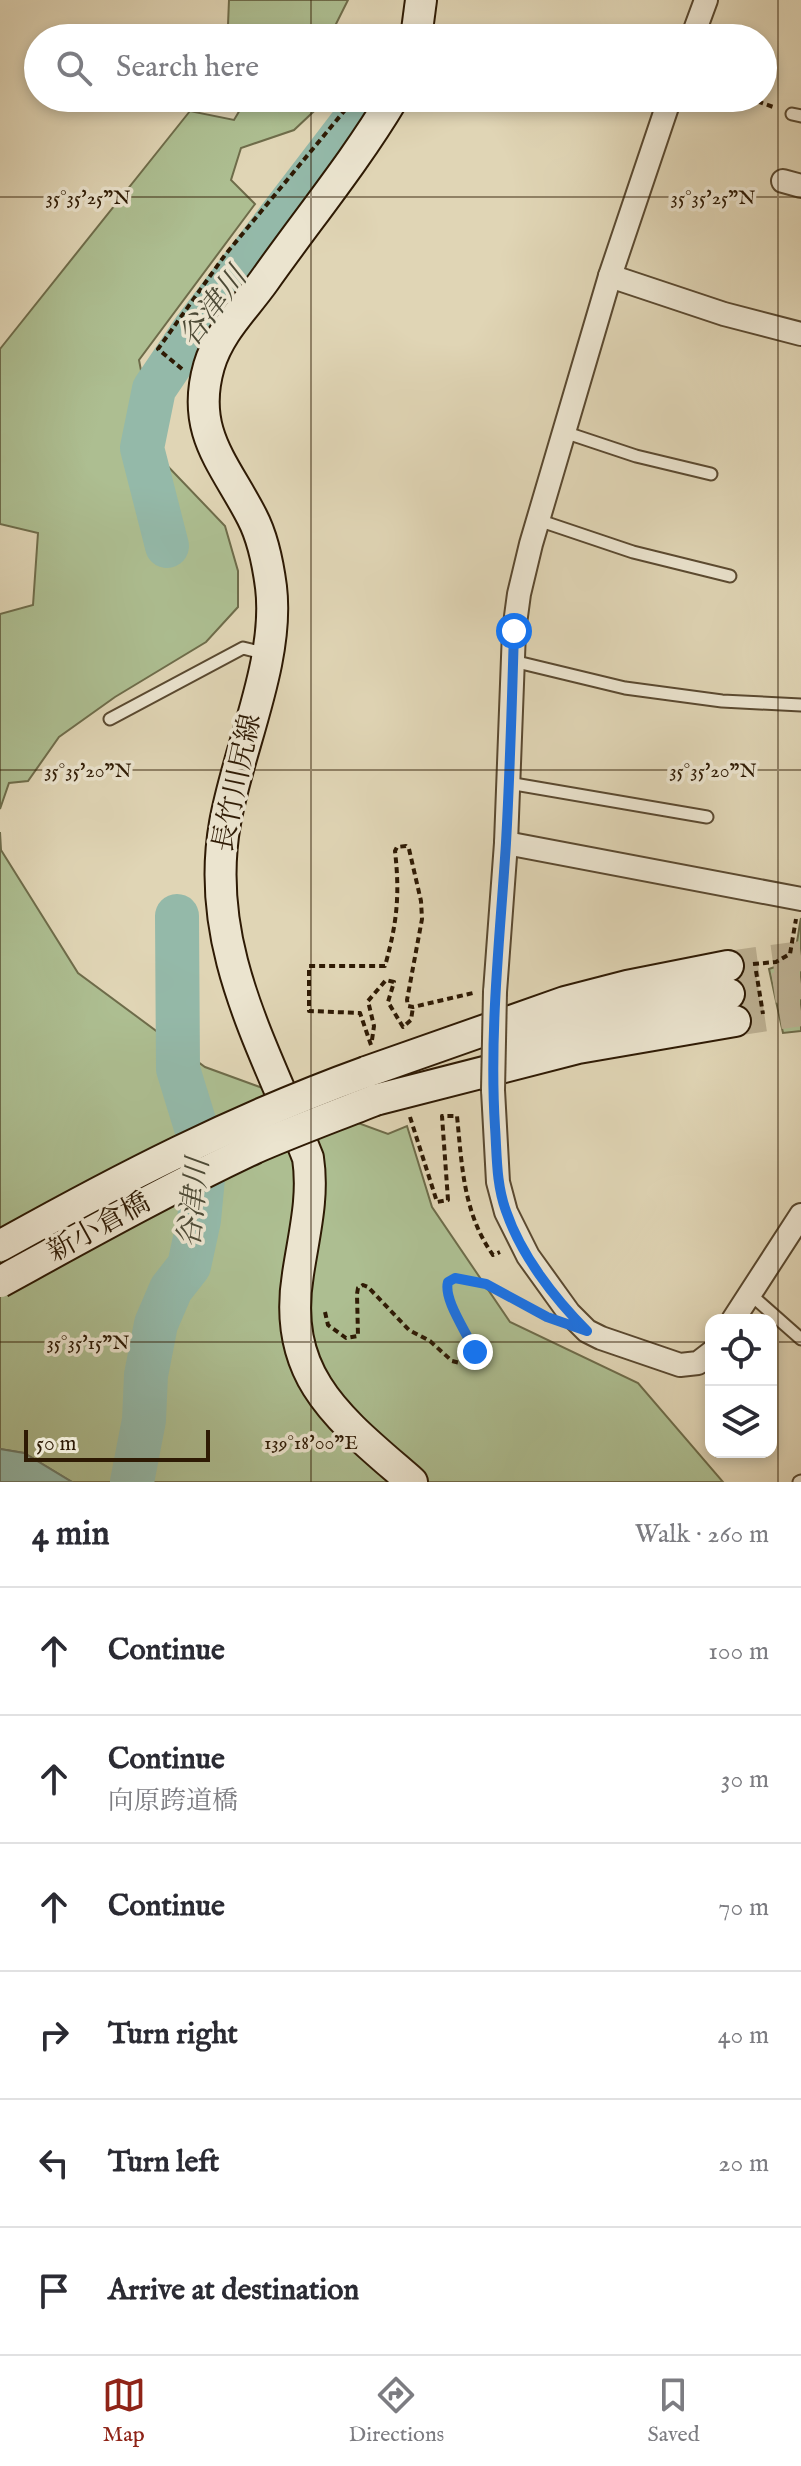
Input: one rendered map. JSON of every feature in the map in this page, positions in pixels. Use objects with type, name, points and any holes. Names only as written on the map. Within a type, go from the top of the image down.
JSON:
[{"type":"main road","points":[[418,24],[421,0]]},
{"type":"main road","name":"長竹川尻線","points":[[384,112],[220,338],[207,377],[204,423],[216,457],[254,519],[266,555],[271,589],[272,620],[267,654],[224,827],[220,885],[223,921],[243,1001],[308,1158],[312,1179],[294,1313],[296,1339],[327,1404],[412,1482]]},
{"type":"main road","points":[[370,1086],[565,1002],[627,986],[731,994]]},
{"type":"main road","points":[[370,1086],[573,1025],[731,994]]},
{"type":"main road","points":[[370,1086],[578,1048],[731,994]]},
{"type":"main road","name":"新小倉橋","points":[[0,1246],[173,1152],[263,1111],[370,1086]]},
{"type":"main road","name":"新小倉橋","points":[[0,1282],[110,1221],[259,1147],[370,1086]]},
{"type":"street","points":[[697,24],[706,0]]},
{"type":"street","points":[[665,112],[610,276],[519,594],[495,992],[493,1090],[498,1182],[506,1212],[528,1256],[569,1313],[587,1331],[601,1338],[680,1365],[698,1363],[705,1358]]},
{"type":"street","points":[[610,276],[724,314],[801,334]]},
{"type":"street","points":[[506,843],[801,899]]},
{"type":"street","points":[[737,1314],[801,1215]]},
{"type":"lane","points":[[564,432],[636,456],[711,474]]},
{"type":"lane","points":[[538,520],[633,552],[730,576]]},
{"type":"lane","points":[[110,719],[243,648],[267,654]]},
{"type":"lane","points":[[513,661],[625,688],[722,701],[801,705]]},
{"type":"lane","points":[[508,783],[707,817]]},
{"type":"lane","points":[[750,1294],[801,1339]]},
{"type":"path","points":[[777,108],[797,115]]},
{"type":"path","points":[[192,376],[158,349],[225,255],[343,112]]},
{"type":"path","points":[[413,1007],[411,1020],[403,1027],[388,1002],[394,982],[386,980],[368,1001],[374,1026],[371,1047],[360,1013],[309,1011],[309,966],[385,966],[398,908],[397,847],[406,846],[417,883],[422,919],[408,1006],[471,993]]},
{"type":"path","points":[[408,1111],[437,1202],[448,1200],[442,1116],[457,1116],[470,1211],[493,1255],[504,1251],[499,1240]]},
{"type":"path","points":[[324,1302],[328,1325],[346,1338],[358,1336],[358,1288],[363,1285],[368,1287],[409,1330],[430,1341],[452,1361],[460,1363],[474,1359],[475,1352],[446,1289],[448,1282],[455,1278],[486,1284],[547,1317]]},
{"type":"shaded area","points":[[229,0],[348,0],[336,24],[228,24]]},
{"type":"shaded area","points":[[189,112],[234,120],[239,112],[313,112],[294,130],[241,148],[231,180],[255,204],[139,360],[157,455],[225,526],[238,571],[238,607],[206,642],[115,697],[59,737],[28,781],[9,783],[0,809],[0,614],[33,605],[38,533],[0,524],[0,349]]},
{"type":"shaded area","points":[[0,832],[1,850],[78,973],[205,1067],[388,1134],[407,1126],[432,1207],[510,1322],[638,1383],[723,1482],[72,1482],[24,1453],[0,1449]]},
{"type":"shaded area","points":[[801,918],[801,1031],[783,1033],[769,969],[792,956]]},
{"type":"shaded area","points":[[0,1449],[24,1453],[72,1482],[0,1482]]},
{"type":"waterway","name":"谷津川","points":[[167,546],[142,448],[154,389],[194,330],[360,112]]},
{"type":"waterway","name":"谷津川","points":[[132,1482],[144,1420],[146,1375],[156,1324],[171,1289],[189,1266],[199,1220],[205,1157],[178,1069],[177,916]]},
{"type":"tunnel","points":[[728,966],[801,956]]},
{"type":"tunnel","points":[[729,994],[801,984]]},
{"type":"tunnel","points":[[735,1021],[801,1011]]},
{"type":"route","points":[[475,1352],[446,1289],[448,1282],[455,1278],[486,1284],[547,1317],[587,1331],[569,1313],[528,1256],[506,1212],[498,1182],[493,1090],[495,992],[506,843],[514,631]]}]
